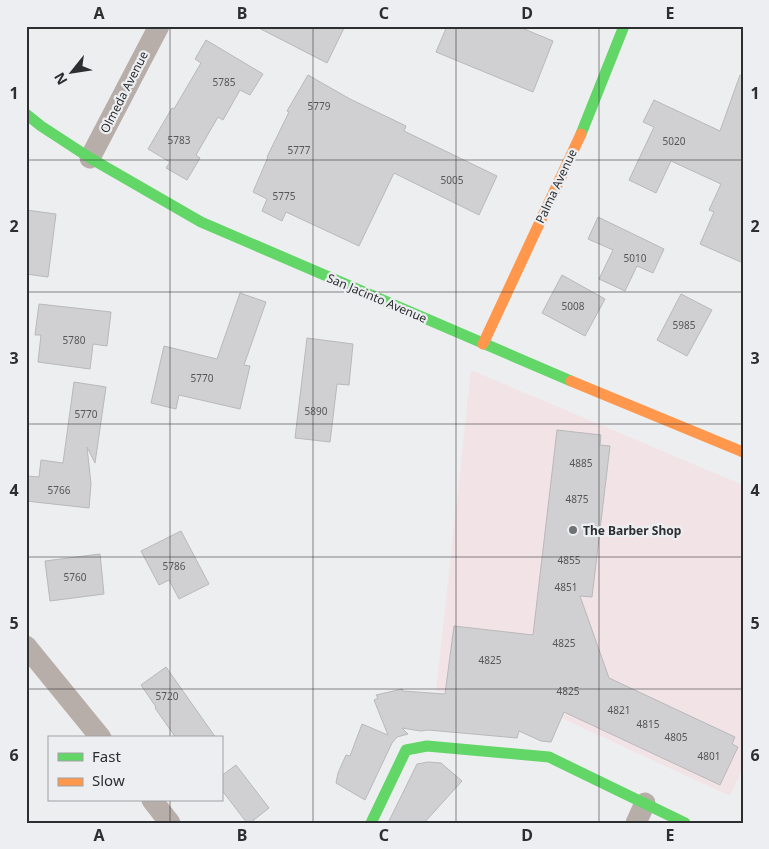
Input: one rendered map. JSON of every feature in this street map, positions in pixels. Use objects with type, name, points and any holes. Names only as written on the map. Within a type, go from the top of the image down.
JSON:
[{"type":"street","name":"Olmeda Avenue","points":[[90,158],[159,26]]},
{"type":"street","name":"Palma Avenue","points":[[483,344],[590,115],[624,26]]},
{"type":"street","name":"San Jacinto Avenue","points":[[26,114],[90,158],[202,222],[483,344],[743,452]]},
{"type":"street","points":[[26,646],[99,736]]},
{"type":"street","points":[[370,823],[406,750],[427,746],[549,758],[685,823]]},
{"type":"street","points":[[154,802],[170,823]]},
{"type":"street","points":[[636,823],[645,803]]},
{"type":"shaded area","points":[[471,370],[743,485],[743,768],[730,796],[533,705],[436,691]]},
{"type":"building","points":[[255,26],[345,26],[327,63]]},
{"type":"building","points":[[447,26],[517,26],[553,41],[533,92],[436,52]]},
{"type":"building","points":[[206,40],[263,74],[250,95],[240,90],[223,120],[218,117],[196,155],[200,158],[187,180],[166,168],[170,162],[148,149],[201,63],[195,59]]},
{"type":"building","points":[[308,75],[350,99],[406,126],[404,131],[497,176],[479,215],[394,173],[359,246],[286,212],[282,221],[262,211],[267,199],[253,192],[267,157],[289,112],[287,111]]},
{"type":"building","points":[[740,75],[743,76],[743,263],[700,244],[714,212],[709,210],[721,184],[671,161],[656,193],[629,180],[654,127],[643,122],[654,100],[720,131]]},
{"type":"building","points":[[26,210],[56,214],[48,277],[26,274]]},
{"type":"building","points":[[598,217],[664,249],[653,273],[637,266],[625,291],[599,279],[613,250],[588,239]]},
{"type":"building","points":[[562,275],[605,299],[585,336],[542,313]]},
{"type":"building","points":[[240,293],[266,302],[244,365],[250,366],[240,409],[179,395],[176,409],[151,403],[164,346],[217,359]]},
{"type":"building","points":[[681,294],[712,310],[687,356],[657,340]]},
{"type":"building","points":[[39,304],[111,312],[107,346],[93,344],[90,369],[38,362],[41,335],[35,335]]},
{"type":"building","points":[[307,338],[353,344],[349,385],[337,384],[330,442],[295,438]]},
{"type":"building","points":[[74,382],[106,387],[95,463],[87,447],[91,484],[89,508],[26,501],[26,476],[39,477],[41,460],[63,463]]},
{"type":"building","points":[[557,430],[601,435],[600,445],[610,446],[592,597],[580,596],[609,678],[735,737],[732,744],[738,747],[720,785],[564,712],[551,742],[541,741],[519,731],[517,738],[402,728],[408,734],[397,737],[392,743],[365,800],[336,783],[338,773],[346,755],[350,756],[362,724],[388,735],[374,700],[378,698],[376,695],[402,689],[403,691],[445,694],[454,626],[533,635]]},
{"type":"building","points":[[181,531],[209,584],[179,599],[169,580],[159,585],[141,551]]},
{"type":"building","points":[[100,554],[104,594],[50,601],[45,561]]},
{"type":"building","points":[[166,667],[215,736],[175,736],[141,685]]},
{"type":"building","points":[[428,762],[441,763],[462,781],[424,823],[388,823],[417,764]]},
{"type":"building","points":[[236,765],[269,808],[250,823],[247,823],[222,790],[222,775]]},
{"type":"traffic: fast","points":[[581,134],[624,26]]},
{"type":"traffic: fast","points":[[26,114],[90,158],[201,222],[571,381]]},
{"type":"traffic: fast","points":[[371,823],[406,750],[427,746],[549,757],[685,823]]},
{"type":"traffic: slow","points":[[483,344],[581,134]]},
{"type":"traffic: slow","points":[[571,381],[743,452]]},
{"type":"place","name":"The Barber Shop","points":[[573,530]]}]
